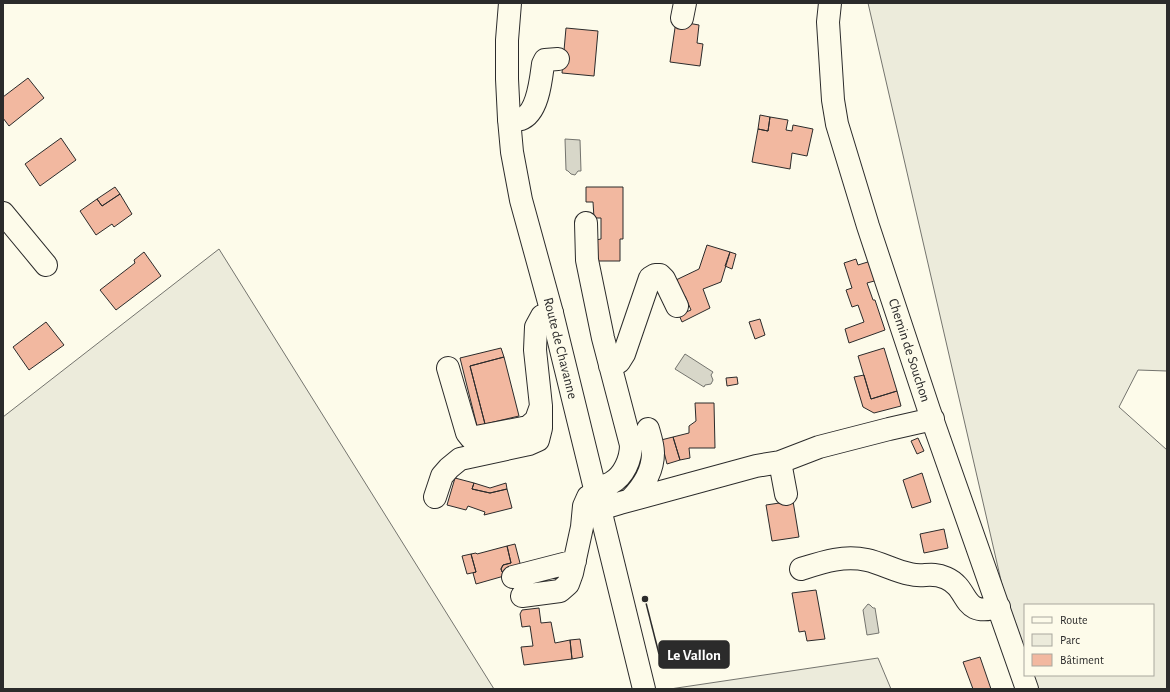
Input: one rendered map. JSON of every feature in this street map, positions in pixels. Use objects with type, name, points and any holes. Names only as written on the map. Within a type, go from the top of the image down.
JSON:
[{"type":"street","name":"Route de Chavanne","points":[[510,3],[507,40],[507,80],[512,152],[520,200],[552,313],[644,689]]},
{"type":"street","name":"Chemin de Souchon","points":[[829,3],[828,22],[832,92],[837,124],[868,226],[933,420],[1027,689]]},
{"type":"street","points":[[509,119],[521,119],[531,110],[535,103],[545,60],[558,59]]},
{"type":"street","points":[[3,213],[46,265]]},
{"type":"street","points":[[586,223],[587,260],[602,338],[631,445],[631,456],[619,477],[597,497]]},
{"type":"street","points":[[610,366],[619,362],[624,354],[650,278],[660,274],[678,306]]},
{"type":"street","points":[[435,497],[442,476],[448,468],[460,459],[529,444],[538,440],[541,428],[541,406],[535,350],[536,327],[542,316],[552,313]]},
{"type":"street","points":[[448,368],[466,433],[471,438],[528,427],[536,420],[541,406]]},
{"type":"street","points":[[518,587],[560,591],[568,584],[575,561],[582,527],[584,506],[588,497],[630,500],[756,466],[780,462],[819,447],[889,429],[933,420]]},
{"type":"street","points":[[630,500],[637,493],[651,466],[653,452],[648,429]]},
{"type":"street","points":[[780,462],[786,494]]},
{"type":"street","points":[[801,569],[836,559],[852,558],[868,560],[919,576],[936,574],[948,579],[971,606],[978,610],[999,608]]},
{"type":"green space","points":[[868,3],[1167,3],[1167,371],[1138,370],[1119,407],[1167,450],[1167,689],[1026,689]]},
{"type":"green space","points":[[219,249],[494,689],[3,689],[3,417]]},
{"type":"green space","points":[[878,658],[891,689],[670,689]]},
{"type":"shaded area","points":[[565,139],[580,140],[581,171],[578,171],[575,175],[566,170]]},
{"type":"shaded area","points":[[685,354],[713,372],[711,375],[713,380],[711,384],[705,385],[704,387],[675,369]]},
{"type":"shaded area","points":[[868,604],[875,608],[879,633],[867,635],[863,610]]},
{"type":"building","points":[[676,21],[699,25],[697,43],[703,44],[700,66],[670,62]]},
{"type":"building","points":[[566,28],[598,31],[594,76],[562,73]]},
{"type":"building","points":[[28,78],[44,98],[9,126],[3,118],[3,97]]},
{"type":"building","points":[[760,115],[770,117],[768,131],[758,129]]},
{"type":"building","points":[[770,117],[788,120],[786,130],[792,131],[793,125],[813,129],[807,156],[792,153],[790,169],[752,162],[758,129],[768,131]]},
{"type":"building","points":[[61,138],[76,160],[40,186],[25,164]]},
{"type":"building","points":[[115,187],[120,194],[102,206],[97,199]]},
{"type":"building","points":[[586,187],[623,187],[623,239],[620,239],[620,261],[597,261],[596,240],[601,239],[601,218],[594,218],[593,202],[586,202]]},
{"type":"building","points":[[120,194],[132,214],[114,227],[112,224],[96,235],[80,211],[97,199],[102,206]]},
{"type":"building","points":[[707,245],[730,252],[721,282],[703,289],[710,308],[682,322],[679,315],[691,310],[685,296],[683,297],[676,280],[699,269]]},
{"type":"building","points":[[144,252],[161,276],[116,310],[100,290],[135,263],[134,260]]},
{"type":"building","points":[[730,252],[736,254],[732,269],[725,266]]},
{"type":"building","points":[[856,259],[858,265],[871,261],[878,280],[867,283],[873,300],[875,300],[885,330],[849,343],[845,329],[864,322],[858,305],[852,307],[846,290],[852,288],[844,263]]},
{"type":"building","points":[[760,319],[765,335],[755,339],[749,322]]},
{"type":"building","points":[[46,322],[64,345],[29,370],[13,347]]},
{"type":"building","points":[[501,348],[504,357],[470,366],[485,424],[477,426],[460,358]]},
{"type":"building","points":[[884,348],[897,391],[871,399],[858,356]]},
{"type":"building","points":[[504,357],[519,416],[485,424],[470,366]]},
{"type":"building","points":[[864,375],[871,399],[897,391],[901,406],[874,413],[863,407],[854,377]]},
{"type":"building","points":[[737,377],[738,384],[727,386],[726,378]]},
{"type":"building","points":[[695,403],[714,403],[715,448],[689,448],[690,458],[680,460],[673,437],[689,433],[689,426],[696,421]]},
{"type":"building","points":[[673,437],[680,460],[667,464],[661,440]]},
{"type":"building","points":[[918,438],[924,451],[917,454],[911,441]]},
{"type":"building","points":[[922,473],[931,502],[912,508],[903,480]]},
{"type":"building","points":[[455,478],[474,483],[472,489],[490,493],[507,489],[512,508],[484,515],[485,512],[468,506],[466,510],[447,505]]},
{"type":"building","points":[[474,483],[490,488],[506,483],[507,489],[490,493],[472,489]]},
{"type":"building","points":[[793,501],[799,537],[772,541],[766,505]]},
{"type":"building","points":[[944,529],[948,548],[924,553],[920,534]]},
{"type":"building","points":[[515,544],[521,567],[502,572],[501,569],[503,565],[511,563],[507,546]]},
{"type":"building","points":[[507,546],[511,563],[503,565],[501,569],[504,576],[476,584],[473,573],[476,572],[471,554],[477,554]]},
{"type":"building","points":[[471,554],[476,572],[467,574],[462,556]]},
{"type":"building","points":[[816,590],[825,639],[807,641],[805,631],[799,632],[792,593]]},
{"type":"building","points":[[539,608],[541,623],[551,622],[555,643],[570,640],[572,659],[524,665],[521,647],[533,646],[530,626],[522,627],[520,614],[522,610]]},
{"type":"building","points":[[580,639],[583,657],[572,659],[570,640]]},
{"type":"building","points":[[980,657],[991,689],[973,689],[963,662]]},
{"type":"place","name":"Le Vallon","points":[[645,599]]}]
